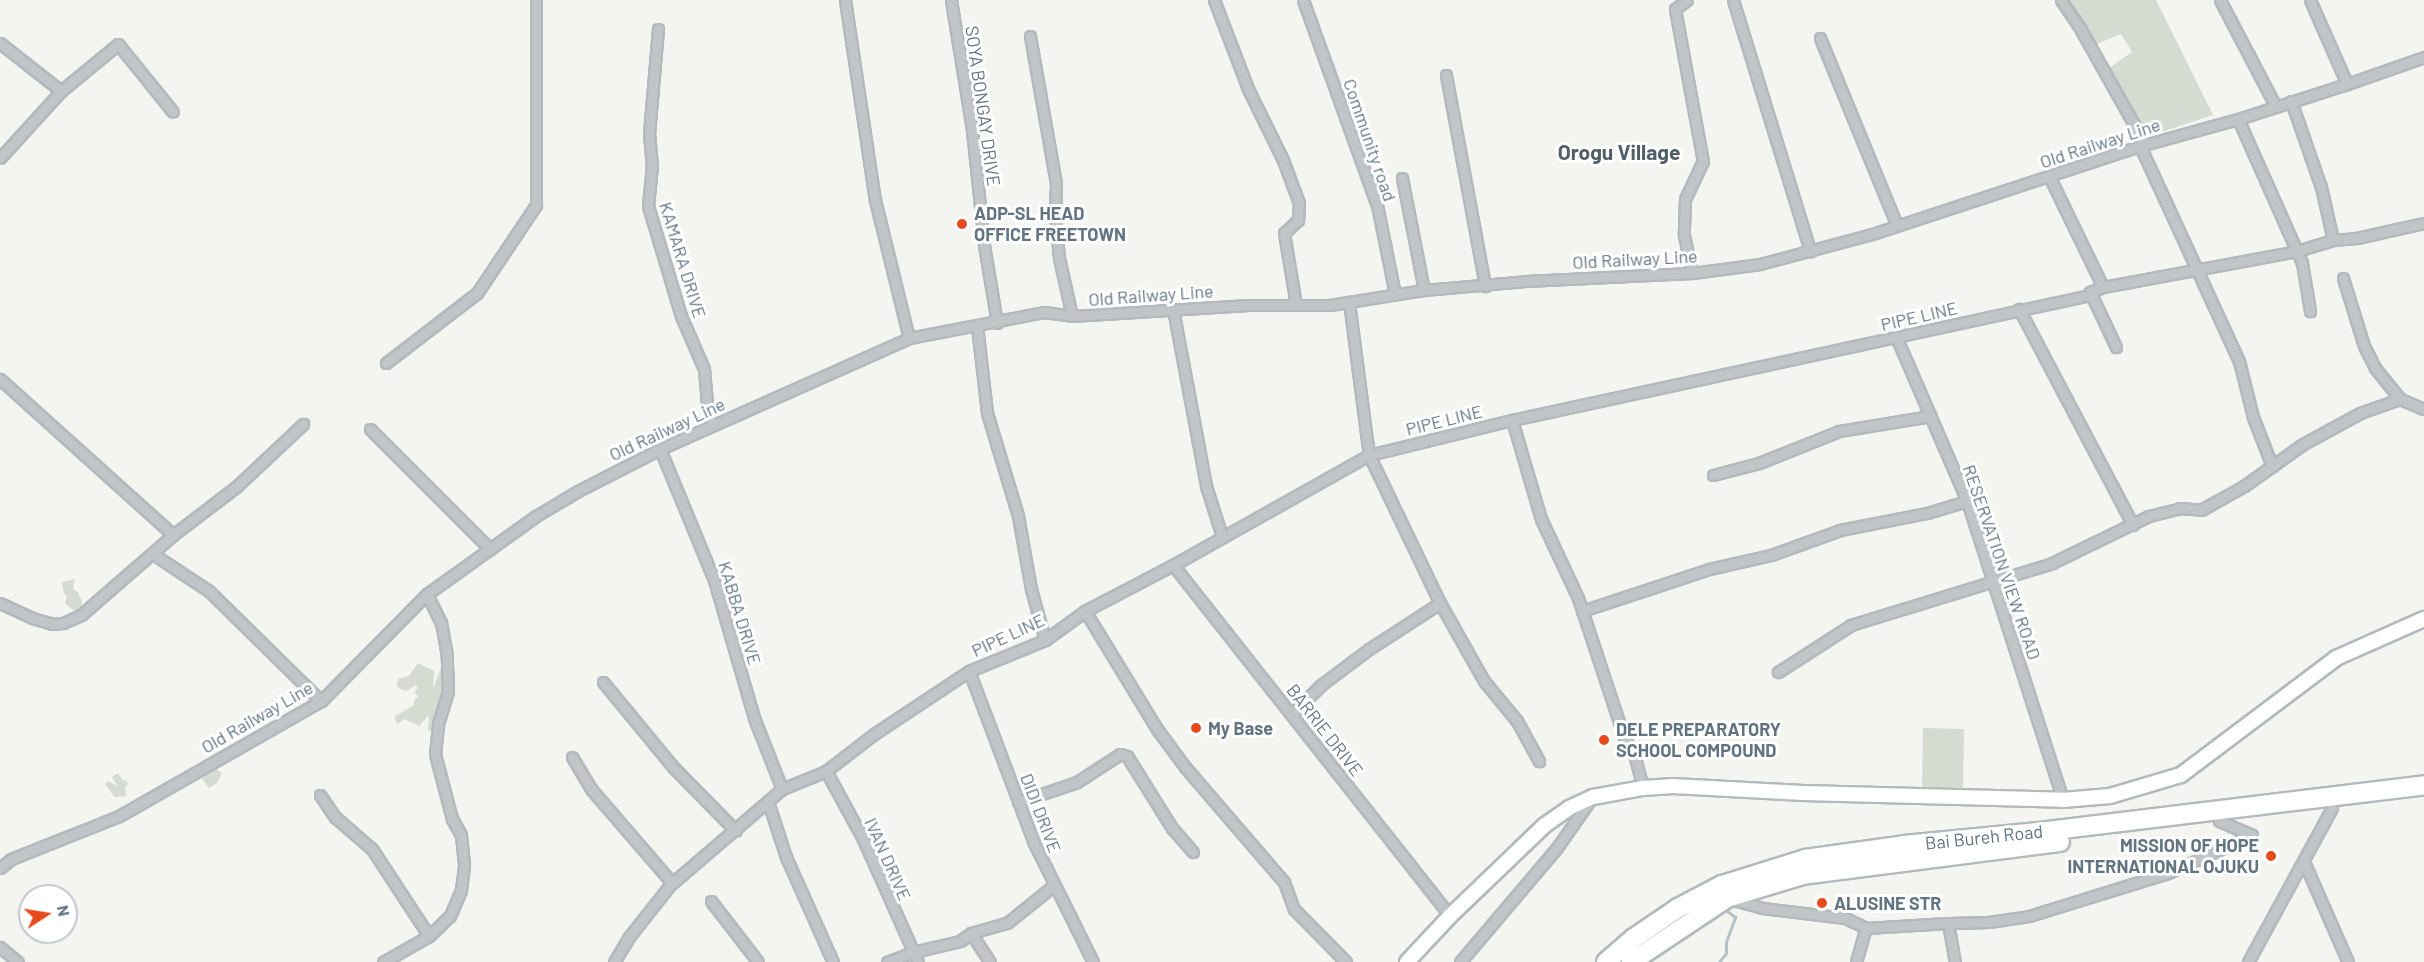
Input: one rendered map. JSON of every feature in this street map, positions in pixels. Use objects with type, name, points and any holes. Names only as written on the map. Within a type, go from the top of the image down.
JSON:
[{"type":"highway","name":"Bai Bureh Road","points":[[1606,962],[1634,938],[1678,908],[1722,885],[1805,860],[1904,845],[2038,832],[2424,785]]},
{"type":"highway","name":"Bai Bureh Road","points":[[1631,962],[1727,898],[1803,874],[2424,797]]},
{"type":"street","points":[[386,363],[429,333],[477,293],[536,205],[536,0]]},
{"type":"street","points":[[845,0],[875,200],[909,338]]},
{"type":"street","name":"SOYA BONGAY DRIVE","points":[[951,0],[972,130],[984,244],[997,323]]},
{"type":"street","points":[[1214,0],[1249,91],[1283,160],[1299,203],[1298,220],[1284,233],[1296,305]]},
{"type":"street","name":"Community road","points":[[1304,0],[1377,205],[1395,294]]},
{"type":"street","points":[[1687,0],[1676,9],[1703,160],[1685,200],[1684,235],[1692,273]]},
{"type":"street","points":[[1733,0],[1810,251]]},
{"type":"street","points":[[2061,0],[2082,30],[2143,145],[2196,269],[2239,361],[2253,417],[2272,466]]},
{"type":"street","points":[[2220,0],[2275,105]]},
{"type":"street","points":[[2310,0],[2347,84]]},
{"type":"street","name":"KAMARA DRIVE","points":[[658,29],[649,133],[652,165],[648,206],[681,316],[704,369],[707,405],[713,425]]},
{"type":"street","points":[[1030,36],[1056,184],[1055,215],[1059,258],[1072,316]]},
{"type":"street","points":[[1820,38],[1897,226]]},
{"type":"street","points":[[0,43],[61,91]]},
{"type":"street","points":[[0,158],[61,91],[118,44],[173,112]]},
{"type":"street","name":"Old Railway Line","points":[[0,868],[11,859],[118,816],[321,701],[427,594],[536,516],[578,490],[660,449],[909,338],[997,323],[1044,312],[1072,316],[1173,309],[1330,305],[1424,290],[1526,281],[1692,273],[1760,264],[1897,226],[2143,145],[2238,119],[2424,57]]},
{"type":"street","points":[[1446,75],[1485,286]]},
{"type":"street","points":[[2291,101],[2321,187],[2333,240]]},
{"type":"street","points":[[2238,119],[2302,263],[2310,311]]},
{"type":"street","points":[[2049,176],[2103,286]]},
{"type":"street","points":[[1402,178],[1424,290]]},
{"type":"street","name":"PIPE LINE","points":[[614,962],[629,938],[672,884],[782,789],[826,771],[874,734],[969,671],[1045,640],[1085,610],[1173,565],[1369,455],[1512,420],[1897,339],[2019,309],[2090,295],[2090,292],[2103,286],[2297,251],[2333,240],[2357,238],[2424,223]]},
{"type":"street","points":[[2343,278],[2364,345],[2375,368],[2400,399],[2424,409]]},
{"type":"street","points":[[2090,292],[2116,347]]},
{"type":"street","points":[[1349,302],[1369,455],[1440,603],[1484,681],[1517,721],[1539,760]]},
{"type":"street","points":[[1173,309],[1206,486],[1222,536]]},
{"type":"street","points":[[2019,309],[2133,525]]},
{"type":"street","points":[[977,326],[987,413],[1018,516],[1031,589],[1045,640]]},
{"type":"street","name":"RESERVATION VIEW ROAD","points":[[1897,339],[1967,501],[2063,800]]},
{"type":"street","points":[[0,379],[173,536]]},
{"type":"street","points":[[1778,672],[1851,625],[2052,563],[2149,516],[2180,508],[2201,510],[2244,486],[2303,444],[2360,413],[2400,399]]},
{"type":"street","points":[[1713,475],[1759,463],[1839,431],[1931,416]]},
{"type":"street","points":[[1512,420],[1541,519],[1582,611],[1624,737],[1634,754],[1643,788]]},
{"type":"street","points":[[0,603],[44,622],[63,623],[93,607],[173,536],[237,486],[303,424]]},
{"type":"street","points":[[370,429],[490,549]]},
{"type":"street","name":"KABBA DRIVE","points":[[660,449],[714,580],[754,718],[782,789]]},
{"type":"street","points":[[1582,611],[1709,569],[1771,555],[1840,530],[1927,513],[1967,501]]},
{"type":"street","points":[[153,554],[209,591],[321,701]]},
{"type":"street","name":"BARRIE DRIVE","points":[[1173,565],[1450,916]]},
{"type":"street","points":[[383,962],[429,936],[450,916],[461,890],[464,864],[461,835],[453,819],[435,754],[438,724],[447,692],[447,656],[441,623],[427,594]]},
{"type":"street","points":[[1292,714],[1321,685],[1369,649],[1440,603]]},
{"type":"street","points":[[1085,610],[1157,729],[1185,767],[1284,882],[1294,909],[1346,962]]},
{"type":"street","points":[[1407,962],[1450,916],[1545,825],[1569,808],[1593,797],[1643,788],[1673,786],[1803,793],[2063,800],[2110,796],[2181,775],[2336,658],[2424,619]]},
{"type":"street","name":"DIDI DRIVE","points":[[969,671],[1018,802],[1053,886],[1093,962]]},
{"type":"street","points":[[603,682],[674,768],[736,831]]},
{"type":"street","points":[[1018,802],[1077,782],[1120,754],[1126,756],[1172,828],[1193,852]]},
{"type":"street","points":[[572,757],[591,789],[658,864],[672,884]]},
{"type":"street","name":"IVAN DRIVE","points":[[826,771],[862,837],[918,962]]},
{"type":"street","points":[[320,795],[335,817],[372,849],[429,936]]},
{"type":"street","points":[[1460,962],[1556,849],[1593,797]]},
{"type":"street","points":[[768,802],[786,857],[832,962]]},
{"type":"street","points":[[2248,962],[2332,808]]},
{"type":"street","points":[[1727,898],[1762,908],[1845,918],[1866,928],[1989,922],[2029,916],[2168,873],[2252,835],[2219,821]]},
{"type":"street","points":[[2304,862],[2348,962]]},
{"type":"street","points":[[887,962],[913,952],[960,942],[971,933],[1007,923],[1053,886]]},
{"type":"street","points":[[711,901],[758,962]]},
{"type":"street","points":[[1948,923],[1955,962]]},
{"type":"street","points":[[1856,962],[1866,928]]},
{"type":"street","points":[[971,933],[990,962]]},
{"type":"street","points":[[0,947],[18,962]]},
{"type":"shaded area","points":[[2070,0],[2156,0],[2213,115],[2149,136],[2109,68],[2132,52],[2121,34],[2097,44]]},
{"type":"shaded area","points":[[75,579],[73,589],[78,592],[82,602],[81,608],[74,611],[65,603],[67,597],[62,582]]},
{"type":"shaded area","points":[[418,663],[434,671],[433,688],[442,666],[446,689],[434,730],[428,731],[429,715],[419,726],[404,719],[398,724],[395,720],[395,716],[414,705],[414,700],[418,697],[414,692],[418,688],[415,685],[407,691],[397,686],[398,679],[409,676]]},
{"type":"shaded area","points":[[1923,728],[1964,729],[1963,788],[1922,787]]},
{"type":"shaded area","points":[[216,769],[222,773],[217,783],[209,788],[202,779],[209,770]]},
{"type":"shaded area","points":[[118,773],[128,784],[125,788],[126,796],[115,797],[105,784],[108,781],[117,786],[112,777]]},
{"type":"waterway","points":[[1719,962],[1726,953],[1726,942],[1735,917],[1727,911]]},
{"type":"place","name":"ADP-SL HEAD OFFICE FREETOWN","points":[[962,224]]},
{"type":"place","name":"My Base","points":[[1196,728]]},
{"type":"place","name":"DELE PREPARATORY SCHOOL COMPOUND","points":[[1604,740]]},
{"type":"place","name":"MISSION OF HOPE INTERNATIONAL OJUKU","points":[[2271,856]]},
{"type":"place","name":"ALUSINE STR","points":[[1822,903]]},
{"type":"district","name":"Orogu Village","points":[[1619,152]]}]
